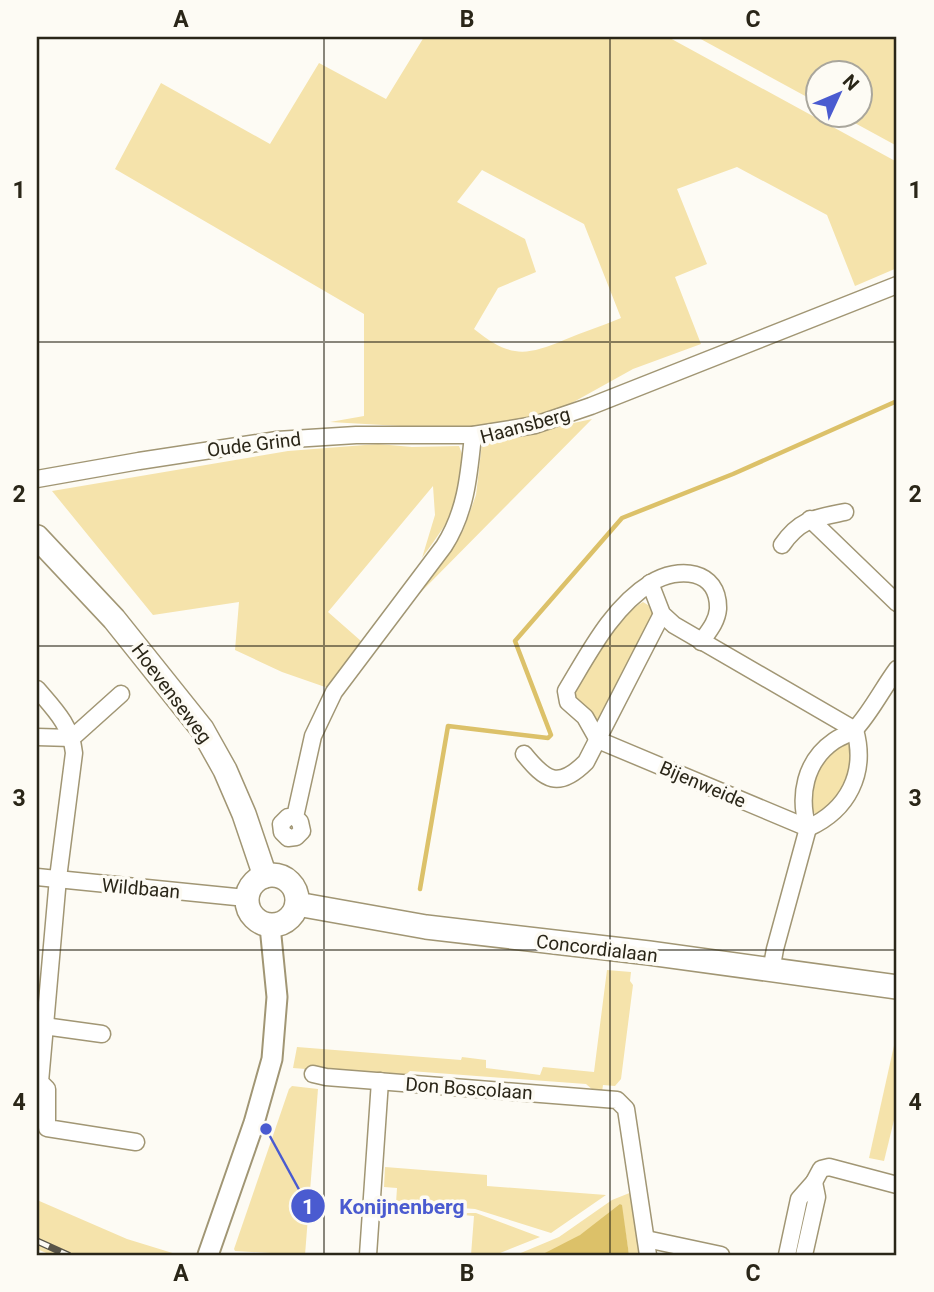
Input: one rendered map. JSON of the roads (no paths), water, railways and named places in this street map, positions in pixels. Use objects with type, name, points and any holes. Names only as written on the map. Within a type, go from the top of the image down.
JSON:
[{"type":"main road","name":"Hoevenseweg","points":[[37,537],[114,619],[202,729],[225,770],[244,814],[265,876]]},
{"type":"main road","points":[[265,876],[282,877],[289,881],[297,896],[297,904],[288,920],[270,926],[260,923],[252,916],[246,898],[252,884],[265,876]]},
{"type":"main road","name":"Concordialaan","points":[[297,904],[426,927],[649,953],[897,988]]},
{"type":"street","name":"Haansberg","points":[[295,817],[313,736],[334,692],[444,546],[457,523],[465,499],[473,435],[535,425],[568,414],[897,285]]},
{"type":"street","name":"Oude Grind","points":[[37,480],[277,440],[356,435],[473,435]]},
{"type":"street","points":[[782,545],[793,529],[810,519],[845,512]]},
{"type":"street","points":[[810,519],[897,603]]},
{"type":"street","points":[[598,740],[584,717],[568,702],[566,691],[597,638],[631,598],[650,583],[678,572],[694,573],[707,581],[716,594],[718,611],[713,626],[701,642]]},
{"type":"street","points":[[650,583],[662,614],[674,625],[855,730],[859,752],[853,786],[840,807],[808,828]]},
{"type":"street","points":[[524,754],[540,774],[552,779],[578,771],[598,740],[662,614]]},
{"type":"street","points":[[771,971],[808,828],[803,803],[811,767],[834,740],[855,730],[897,669]]},
{"type":"street","points":[[37,689],[65,722],[72,738],[73,770],[58,878],[44,1026],[40,1082],[47,1089],[47,1128],[135,1142]]},
{"type":"street","points":[[37,737],[72,738],[121,694]]},
{"type":"street","name":"Bijenweide","points":[[598,740],[808,828]]},
{"type":"street","name":"Wildbaan","points":[[37,877],[246,898]]},
{"type":"street","points":[[208,1255],[258,1111],[272,1059],[277,997],[270,926]]},
{"type":"street","points":[[44,1026],[102,1034]]},
{"type":"street","name":"Don Boscolaan","points":[[313,1074],[610,1098],[623,1104],[628,1121],[647,1247]]},
{"type":"street","points":[[368,1255],[380,1081]]},
{"type":"street","points":[[787,1255],[799,1199],[816,1176],[829,1167],[897,1185]]},
{"type":"street","points":[[804,1255],[817,1197],[816,1176]]},
{"type":"street","points":[[647,1247],[721,1255]]},
{"type":"waterway","points":[[420,889],[448,726],[548,738],[551,735],[515,641],[622,518],[733,474],[897,401]]},
{"type":"railway","points":[[37,1241],[68,1255]]},
{"type":"place","name":"Konijnenberg","points":[[266,1129]]}]
